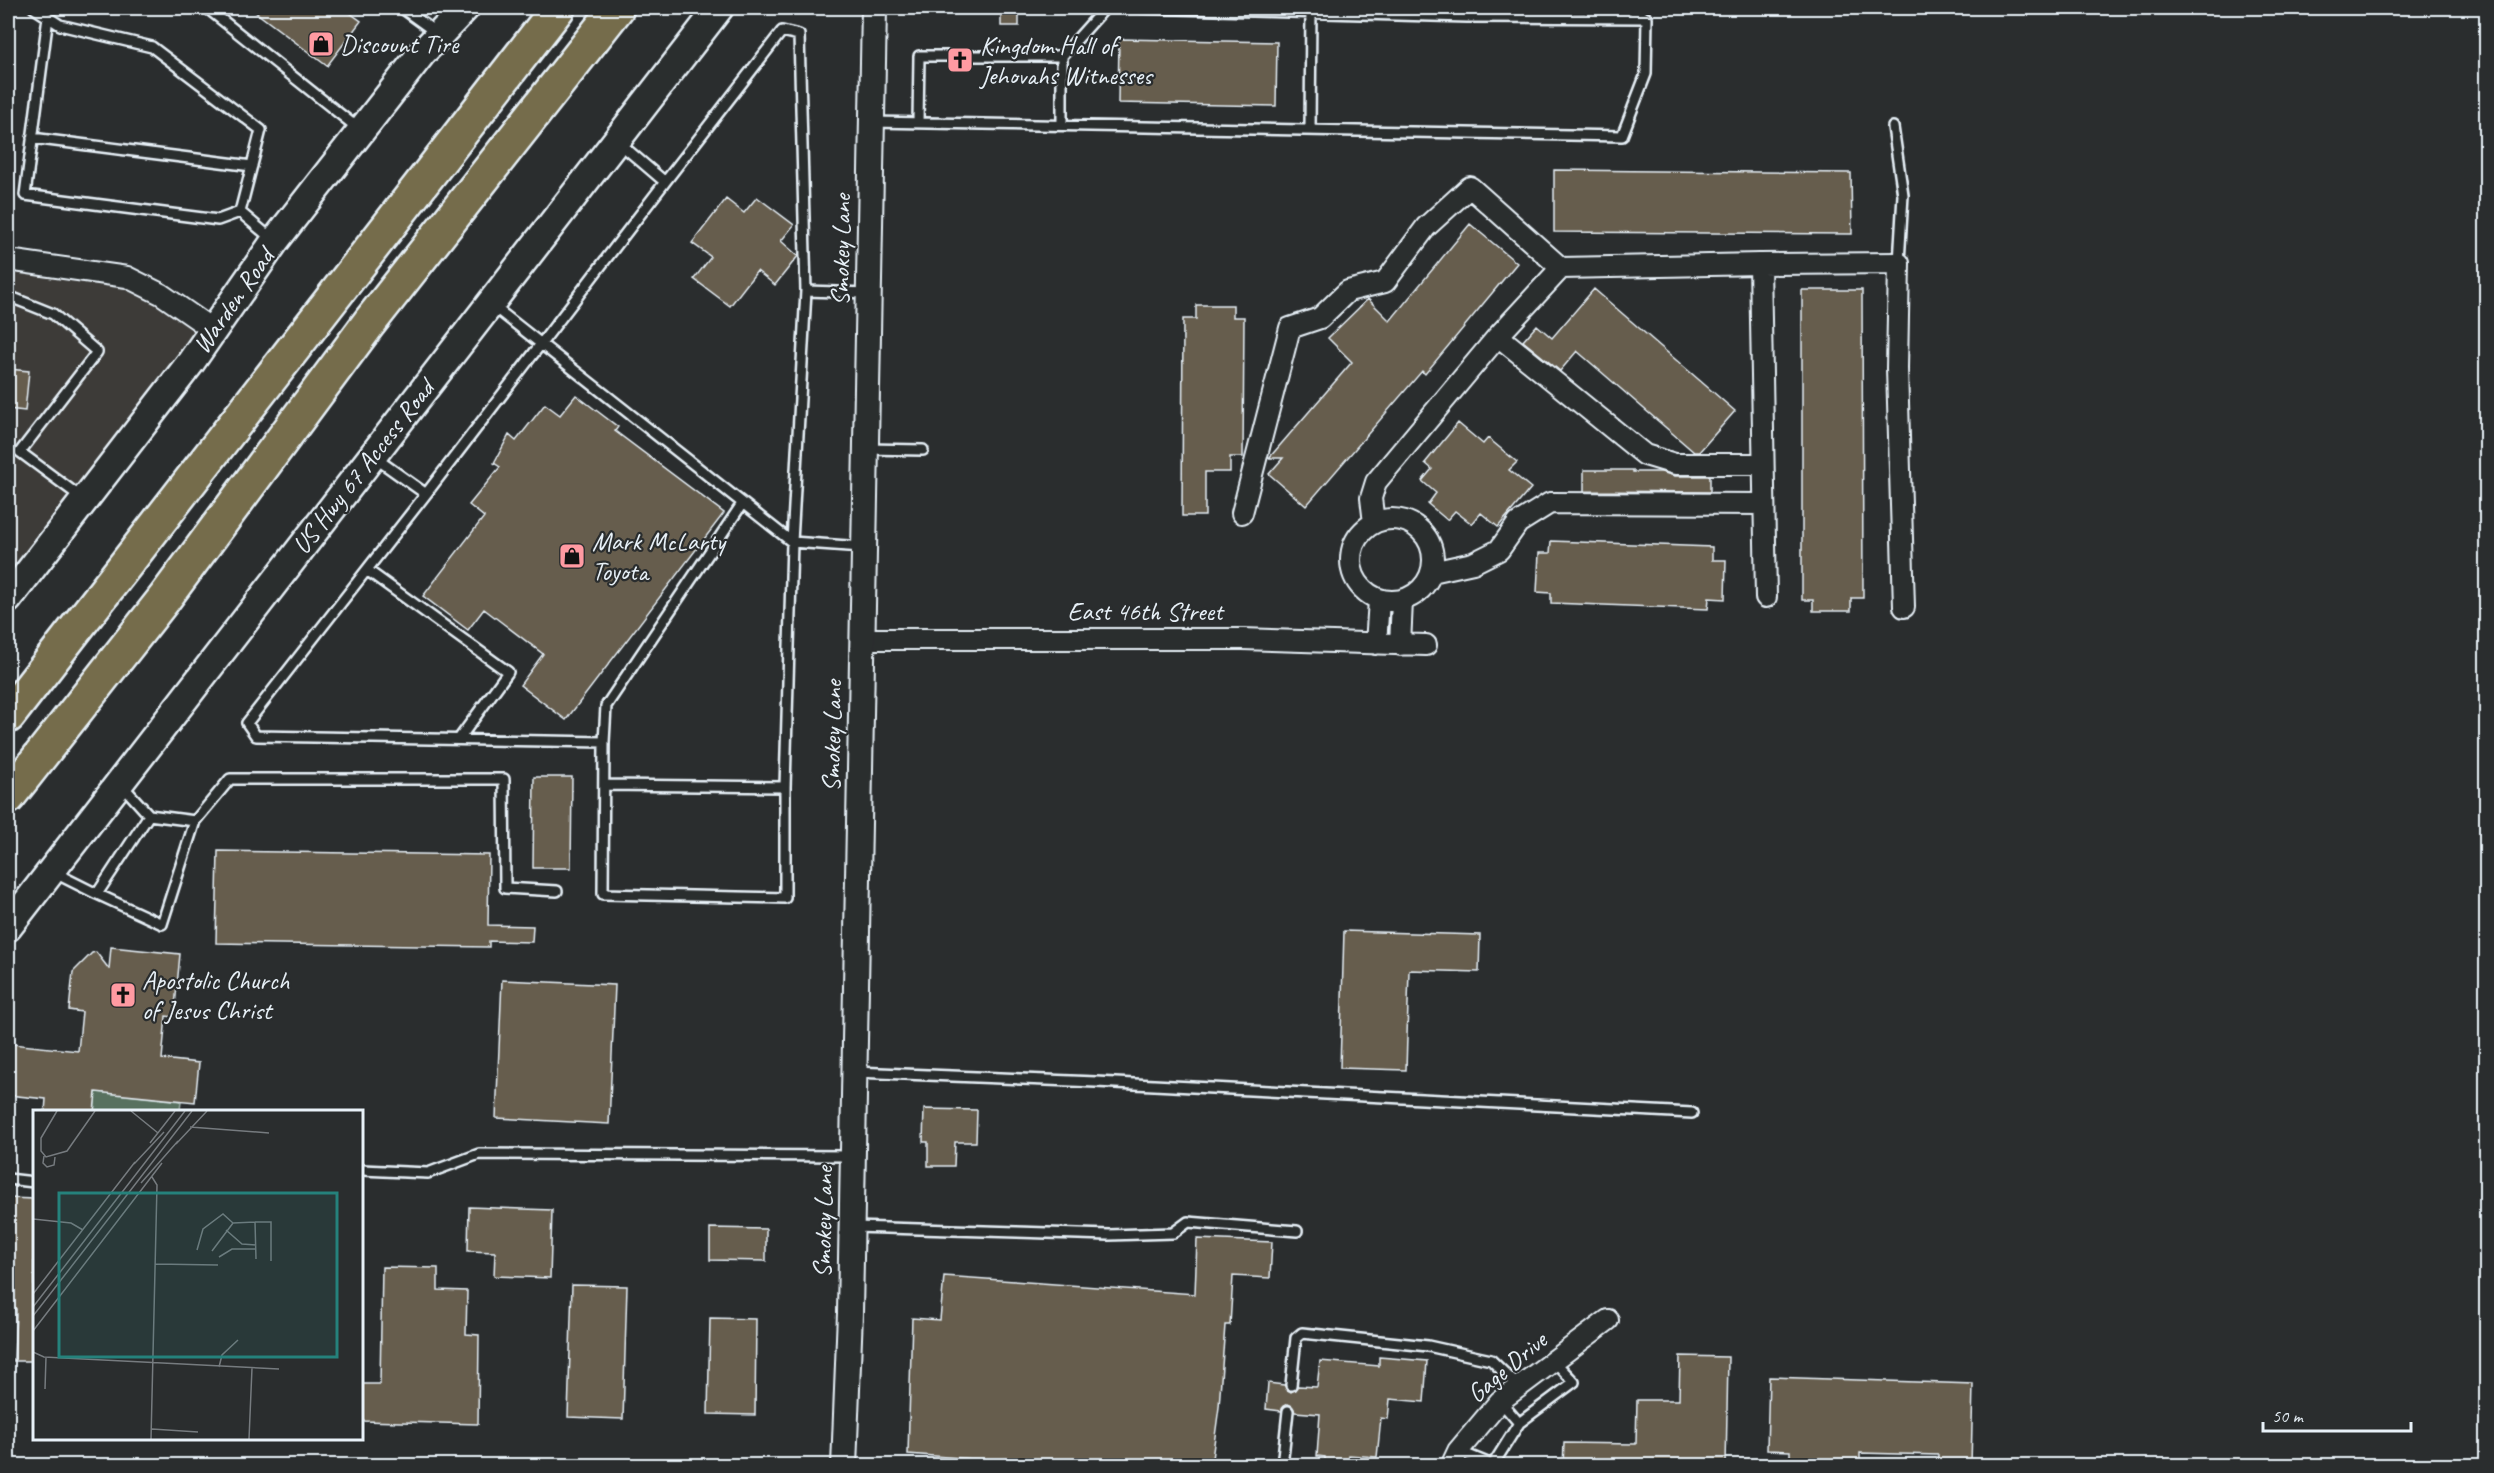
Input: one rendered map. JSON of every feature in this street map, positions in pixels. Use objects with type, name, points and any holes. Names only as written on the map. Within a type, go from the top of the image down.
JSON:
[{"type":"highway","points":[[8,716],[558,8]]},
{"type":"highway","points":[[8,797],[164,599],[369,323],[617,8]]},
{"type":"highway","points":[[579,57],[632,8]]},
{"type":"main road","name":"Warden Road","points":[[8,599],[213,330],[275,241],[422,53],[465,8]]},
{"type":"main road","name":"US Hwy 67 Access Road","points":[[8,927],[719,8]]},
{"type":"street","name":"Smokey Lane","points":[[844,1466],[851,1227],[874,8]]},
{"type":"street","points":[[1242,513],[1260,452],[1290,328],[1320,318],[1348,291],[1385,282],[1426,227],[1470,187],[1561,268],[1899,263],[1897,368],[1904,607]]},
{"type":"street","points":[[8,260],[127,277],[161,294],[213,330]]},
{"type":"street","points":[[1760,264],[1766,597]]},
{"type":"street","points":[[1374,522],[1371,498],[1376,482],[1498,336],[1561,268]]},
{"type":"street","points":[[1498,336],[1645,455],[1675,464],[1763,464]]},
{"type":"street","points":[[1432,572],[1473,564],[1499,550],[1518,522],[1550,503],[1764,504]]},
{"type":"street","points":[[1400,519],[1413,524],[1424,533],[1431,544],[1434,557],[1432,572],[1422,589],[1402,601],[1379,600],[1366,593],[1357,583],[1351,570],[1350,556],[1354,543],[1362,531],[1374,522],[1400,519]]},
{"type":"street","points":[[1376,645],[1379,600]]},
{"type":"street","points":[[1400,645],[1402,601]]},
{"type":"street","name":"East 46th Street","points":[[862,639],[1243,639],[1426,645]]},
{"type":"street","name":"Gage Drive","points":[[1455,1458],[1500,1401],[1555,1362],[1608,1320]]},
{"type":"lane","points":[[34,8],[60,25],[153,47],[261,130],[240,212]]},
{"type":"lane","points":[[207,8],[362,131]]},
{"type":"lane","points":[[402,8],[440,35]]},
{"type":"lane","points":[[1062,125],[1062,56],[1105,8]]},
{"type":"lane","points":[[1142,8],[1467,12],[1647,18]]},
{"type":"lane","points":[[1631,8],[1647,18]]},
{"type":"lane","points":[[1310,130],[1311,10]]},
{"type":"lane","points":[[48,17],[25,195],[218,220],[240,212]]},
{"type":"lane","points":[[872,122],[1622,136],[1646,74],[1647,18]]},
{"type":"lane","points":[[604,742],[256,736],[247,723],[782,31],[799,35],[806,291],[792,542],[785,787],[785,898],[603,894],[606,706],[742,504]]},
{"type":"lane","points":[[918,122],[919,56],[1062,56]]},
{"type":"lane","points":[[1893,127],[1903,195],[1899,263]]},
{"type":"lane","points":[[32,138],[252,166]]},
{"type":"lane","points":[[616,140],[665,183]]},
{"type":"lane","points":[[240,212],[275,241]]},
{"type":"lane","points":[[806,291],[869,293]]},
{"type":"lane","points":[[8,296],[53,314],[97,352],[20,452],[84,500]]},
{"type":"lane","points":[[489,303],[792,542],[864,548]]},
{"type":"lane","points":[[866,449],[923,450]]},
{"type":"lane","points":[[372,456],[426,494]]},
{"type":"lane","points":[[367,570],[508,672],[459,739]]},
{"type":"lane","points":[[51,871],[162,924],[195,821],[230,779],[504,779],[506,888],[557,891]]},
{"type":"lane","points":[[119,782],[149,815],[195,821]]},
{"type":"lane","points":[[604,785],[785,787]]},
{"type":"lane","points":[[97,894],[149,815]]},
{"type":"lane","points":[[854,1072],[1096,1082],[1692,1113]]},
{"type":"lane","points":[[363,1170],[428,1173],[479,1154],[852,1156]]},
{"type":"lane","points":[[8,1179],[33,1182]]},
{"type":"lane","points":[[851,1227],[1120,1235],[1173,1233],[1188,1222],[1297,1231]]},
{"type":"lane","points":[[1291,1385],[1296,1338],[1302,1333],[1428,1346],[1491,1360],[1519,1388]]},
{"type":"lane","points":[[1455,1458],[1495,1464],[1520,1423],[1574,1382],[1555,1362]]},
{"type":"lane","points":[[1500,1401],[1520,1423]]},
{"type":"lane","points":[[1282,1466],[1288,1411]]},
{"type":"shaded area","points":[[8,260],[111,273],[213,330],[8,595]]},
{"type":"green space","points":[[96,1092],[181,1101],[180,1110],[94,1110]]},
{"type":"building","name":"Discount Tire","points":[[250,8],[343,8],[361,21],[327,66]]},
{"type":"building","points":[[1001,8],[1019,8],[1019,26],[1001,26]]},
{"type":"building","points":[[1119,39],[1277,42],[1276,106],[1118,103]]},
{"type":"building","points":[[1554,170],[1851,173],[1852,234],[1554,232]]},
{"type":"building","points":[[757,197],[794,225],[781,241],[798,256],[775,285],[757,271],[730,306],[694,279],[711,257],[692,243],[726,199],[744,213]]},
{"type":"building","points":[[1470,224],[1517,263],[1425,374],[1422,371],[1306,506],[1269,474],[1283,458],[1269,458],[1352,362],[1328,338],[1368,299],[1390,321]]},
{"type":"building","points":[[1594,289],[1735,411],[1699,452],[1694,452],[1577,351],[1560,371],[1523,341],[1537,325],[1552,338]]},
{"type":"building","points":[[1802,290],[1862,290],[1863,598],[1851,598],[1851,611],[1813,611],[1813,600],[1802,600]]},
{"type":"building","points":[[1196,305],[1233,305],[1233,317],[1244,317],[1243,457],[1230,457],[1230,472],[1205,472],[1205,516],[1182,516],[1183,319],[1196,319]]},
{"type":"building","points":[[8,369],[29,371],[25,411],[8,409]]},
{"type":"building","name":"Mark McLarty Toyota","points":[[576,395],[618,427],[615,431],[724,513],[566,720],[520,685],[543,654],[484,609],[468,630],[423,596],[484,517],[469,505],[500,467],[494,463],[509,435],[516,441],[545,404],[560,415]]},
{"type":"building","points":[[1458,423],[1483,444],[1488,438],[1517,462],[1509,470],[1531,488],[1498,527],[1481,513],[1472,524],[1455,511],[1447,520],[1428,504],[1436,493],[1422,481],[1432,469],[1425,463]]},
{"type":"building","points":[[1584,470],[1633,470],[1633,472],[1661,472],[1675,476],[1710,476],[1710,492],[1584,491]]},
{"type":"building","points":[[1551,541],[1712,547],[1712,560],[1726,560],[1725,599],[1709,598],[1708,609],[1551,603],[1551,593],[1537,592],[1539,553],[1550,553]]},
{"type":"building","points":[[534,777],[572,777],[571,868],[533,868]]},
{"type":"building","points":[[218,851],[489,855],[488,925],[533,926],[532,942],[489,941],[489,947],[216,943]]},
{"type":"building","points":[[1344,931],[1480,935],[1479,972],[1409,970],[1406,1070],[1340,1068]]},
{"type":"building","points":[[111,947],[180,954],[174,1017],[166,1016],[162,1059],[199,1063],[195,1102],[96,1092],[94,1110],[45,1110],[46,1099],[8,1095],[12,1044],[78,1051],[82,1012],[69,1010],[73,972],[92,953],[96,952],[109,969]]},
{"type":"building","points":[[502,980],[615,985],[609,1124],[496,1118]]},
{"type":"building","points":[[924,1109],[977,1110],[976,1142],[955,1142],[954,1166],[928,1166],[928,1142],[923,1142]]},
{"type":"building","points":[[8,1198],[33,1199],[33,1361],[14,1361],[16,1309],[8,1309]]},
{"type":"building","points":[[469,1207],[552,1210],[550,1278],[494,1276],[495,1252],[468,1251]]},
{"type":"building","points":[[710,1228],[766,1229],[766,1261],[710,1260]]},
{"type":"building","points":[[1197,1239],[1272,1242],[1270,1278],[1233,1276],[1230,1325],[1225,1325],[1219,1407],[1211,1466],[1063,1466],[908,1454],[912,1318],[940,1320],[944,1276],[1195,1294]]},
{"type":"building","points":[[382,1267],[438,1268],[438,1290],[467,1291],[466,1334],[479,1335],[478,1424],[363,1421],[363,1384],[380,1384]]},
{"type":"building","points":[[572,1285],[627,1286],[623,1419],[568,1417]]},
{"type":"building","points":[[710,1318],[756,1319],[755,1415],[708,1414]]},
{"type":"building","points":[[1680,1356],[1728,1357],[1726,1466],[1563,1466],[1564,1443],[1636,1444],[1637,1400],[1679,1400]]},
{"type":"building","points":[[1379,1357],[1427,1361],[1424,1402],[1390,1399],[1388,1419],[1381,1418],[1377,1457],[1349,1455],[1348,1466],[1325,1466],[1325,1457],[1317,1456],[1320,1414],[1295,1412],[1288,1404],[1281,1411],[1266,1409],[1268,1383],[1284,1385],[1291,1392],[1298,1386],[1317,1387],[1320,1361],[1379,1366]]},
{"type":"building","points":[[1769,1377],[1973,1384],[1971,1465],[1938,1464],[1938,1455],[1860,1453],[1860,1461],[1790,1459],[1790,1451],[1767,1450]]},
{"type":"place","name":"Discount Tire","points":[[321,44]]},
{"type":"place","name":"Kingdom Hall of Jehovahs Witnesses","points":[[960,60]]},
{"type":"place","name":"Mark McLarty Toyota","points":[[572,556]]},
{"type":"place","name":"Apostolic Church of Jesus Christ","points":[[123,995]]}]
